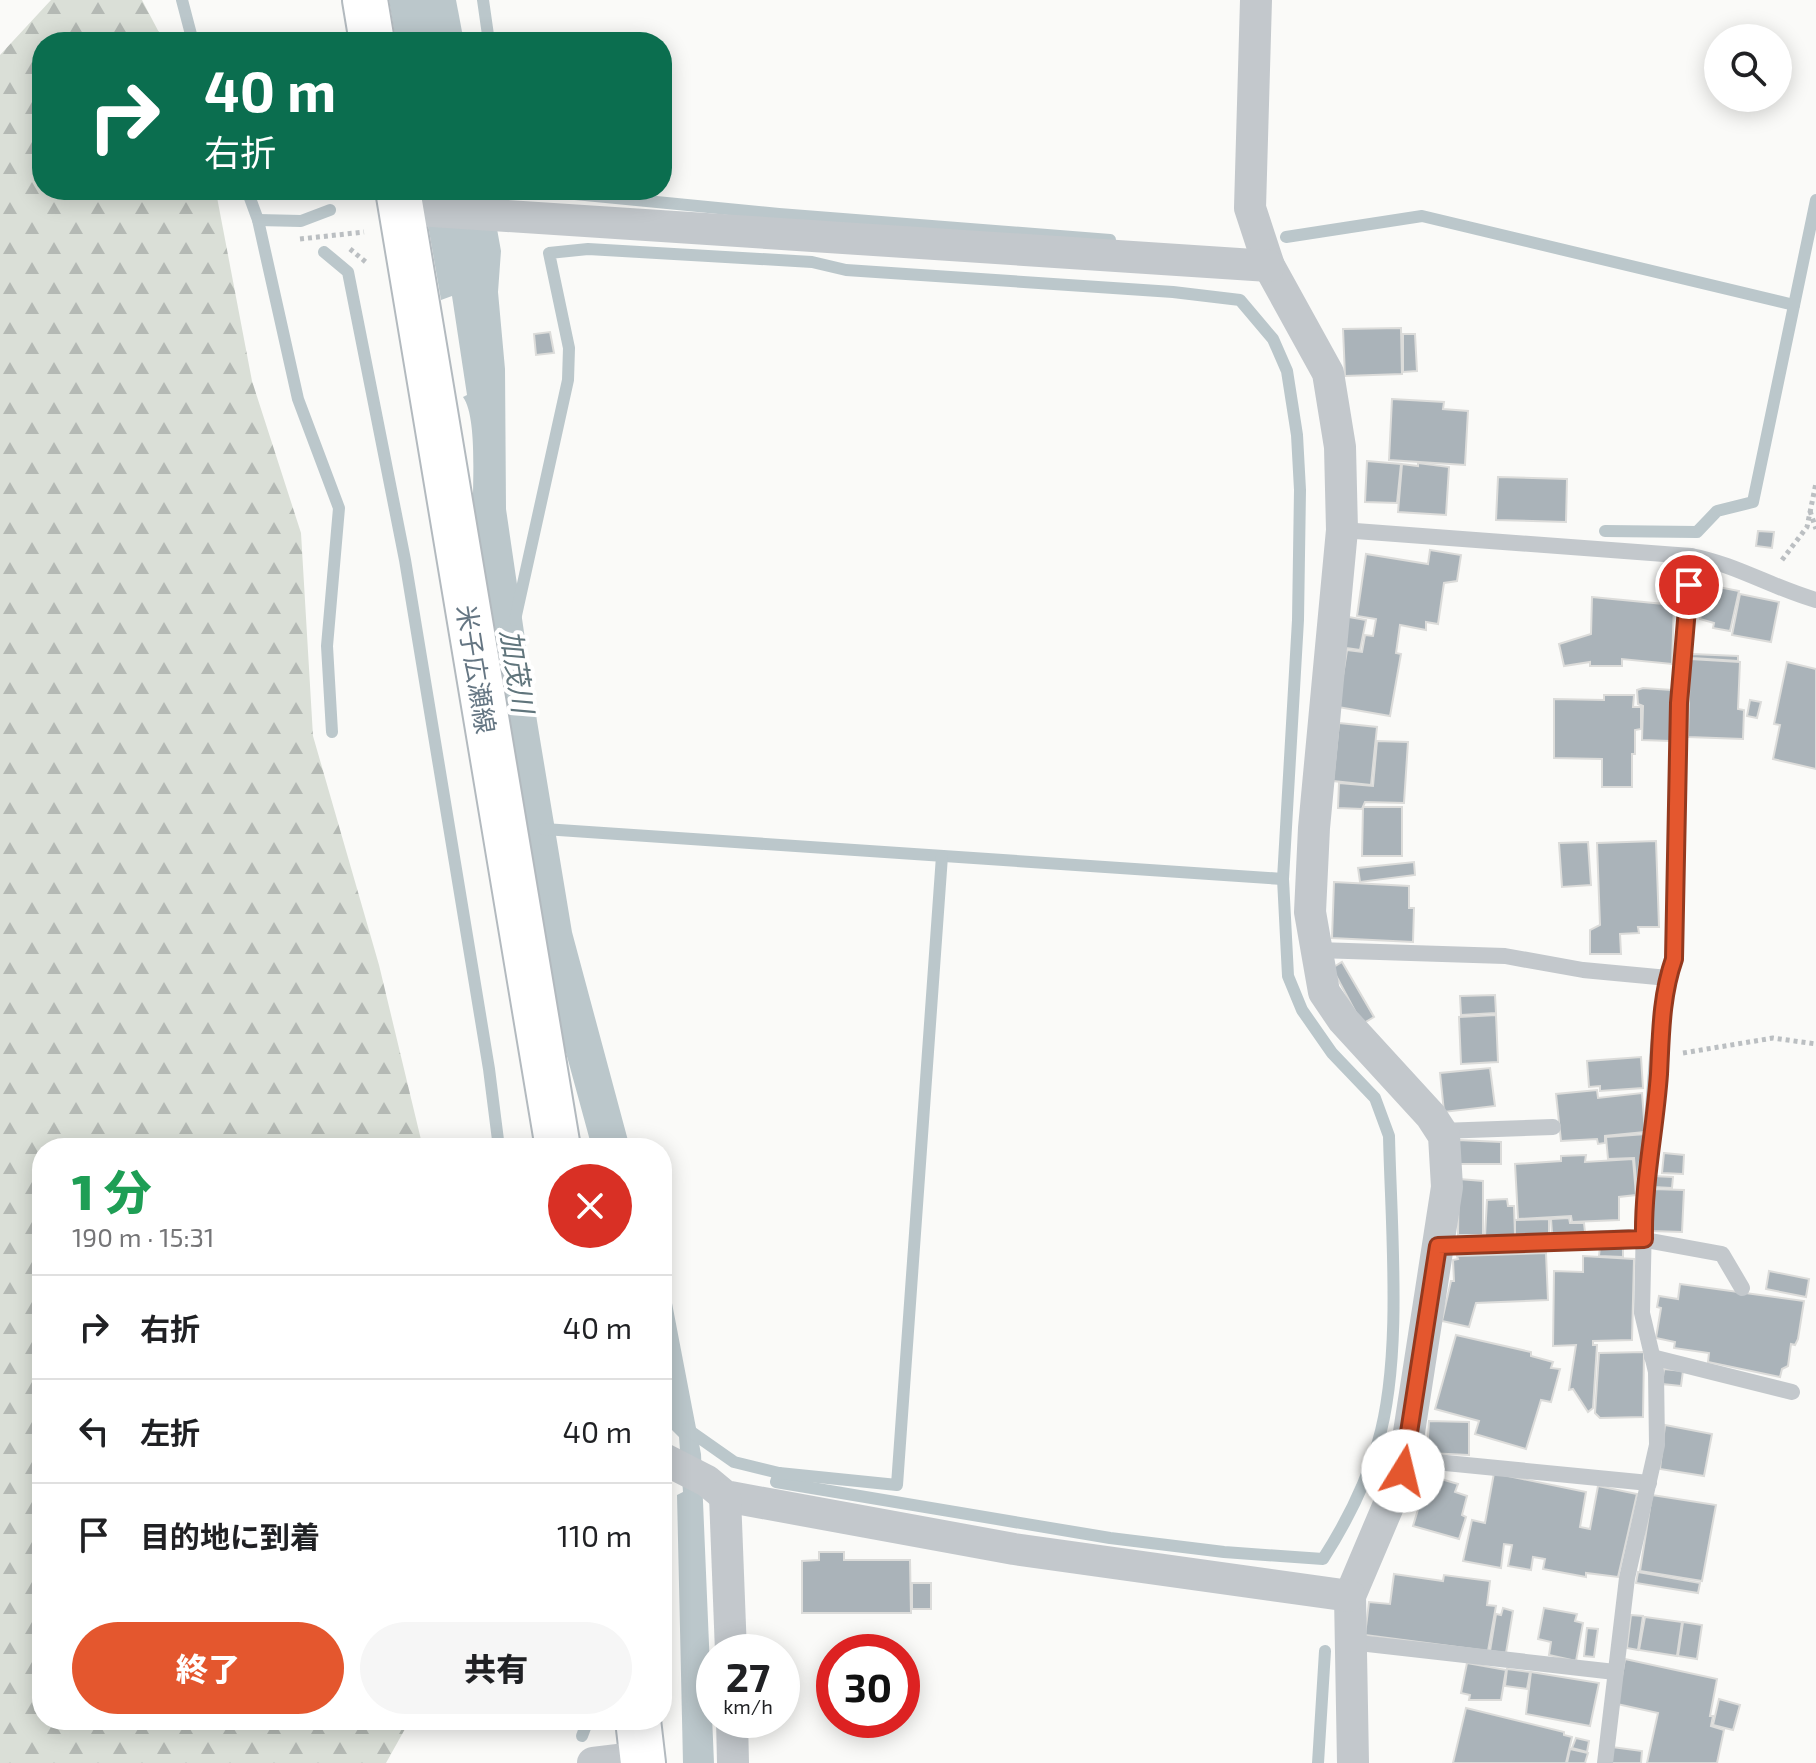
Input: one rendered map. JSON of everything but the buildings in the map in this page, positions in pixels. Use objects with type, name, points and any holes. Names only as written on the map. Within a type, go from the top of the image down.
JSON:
[{"type":"main road","points":[[365,0],[370,32]]},
{"type":"main road","name":"米子広瀬線","points":[[401,209],[556,1138]]},
{"type":"street","points":[[1256,0],[1250,208],[1269,266],[1328,373],[1340,447],[1342,530],[1314,828],[1310,912],[1324,992],[1343,1020],[1431,1116],[1440,1131],[1447,1187],[1405,1459],[1350,1596],[1353,1763]]},
{"type":"street","points":[[401,209],[1269,266]]},
{"type":"street","points":[[672,1463],[716,1488],[1014,1549],[1350,1596]]},
{"type":"street","points":[[716,1488],[729,1634]]},
{"type":"street","points":[[732,1738],[733,1763]]},
{"type":"street","points":[[593,1763],[641,1747]]},
{"type":"lane","points":[[1342,530],[1691,556],[1722,562],[1765,583],[1816,600]]},
{"type":"lane","points":[[1605,1763],[1627,1578],[1657,1445],[1656,1372],[1642,1313],[1646,1166],[1668,978],[1674,959],[1679,703],[1691,556]]},
{"type":"lane","points":[[1317,950],[1505,956],[1583,970],[1668,978]]},
{"type":"lane","points":[[1440,1131],[1553,1127]]},
{"type":"lane","points":[[1438,1246],[1644,1239],[1722,1254],[1742,1288]]},
{"type":"lane","points":[[1652,1357],[1792,1392]]},
{"type":"lane","points":[[1405,1459],[1649,1483]]},
{"type":"lane","points":[[1350,1642],[1615,1672]]},
{"type":"path","points":[[300,239],[401,209]]},
{"type":"path","points":[[1765,583],[1807,527],[1816,483]]},
{"type":"path","points":[[1810,511],[1816,529]]},
{"type":"path","points":[[1659,1060],[1748,1040],[1773,1038],[1816,1044]]},
{"type":"green space","points":[[51,0],[142,0],[159,32],[32,32],[32,200],[218,200],[252,381],[301,533],[313,736],[379,965],[421,1138],[32,1138],[32,1730],[404,1730],[386,1763],[0,1763],[0,55]]},
{"type":"water","points":[[389,0],[456,0],[462,32],[394,32]]},
{"type":"water","name":"加茂川","points":[[424,200],[492,200],[501,251],[498,292],[505,369],[506,509],[572,932],[627,1138],[589,1138],[562,1038],[473,517],[471,420],[463,397],[467,395],[452,296],[441,300]]},
{"type":"water","points":[[672,1303],[701,1454],[709,1634],[696,1634],[696,1738],[713,1738],[714,1763],[683,1763],[677,1495],[683,1492],[679,1437],[672,1430]]},
{"type":"waterway","points":[[182,0],[190,32]]},
{"type":"waterway","points":[[483,0],[488,32]]},
{"type":"waterway","points":[[251,200],[258,220],[298,399],[339,508],[327,646],[332,732]]},
{"type":"waterway","points":[[636,200],[1110,240]]},
{"type":"waterway","points":[[1605,531],[1697,532],[1717,511],[1753,502],[1816,200]]},
{"type":"waterway","points":[[258,220],[301,221],[330,210]]},
{"type":"waterway","points":[[1286,237],[1422,216],[1794,305]]},
{"type":"waterway","name":"加茂川","points":[[515,620],[568,380],[569,348],[549,253],[588,249],[812,262],[846,270],[1173,292],[1240,300],[1273,339],[1287,371],[1297,435],[1300,490],[1298,620],[1283,879],[1288,976],[1302,1010],[1332,1053],[1375,1098],[1389,1136],[1394,1291],[1391,1371],[1378,1442],[1355,1503],[1323,1559],[1224,1552],[1110,1538],[776,1482],[779,1473]]},
{"type":"waterway","points":[[324,252],[348,272],[405,560],[498,1138]]},
{"type":"waterway","points":[[544,829],[1283,879]]},
{"type":"waterway","points":[[687,1429],[734,1462],[779,1473],[897,1485],[942,856]]},
{"type":"waterway","points":[[1318,1763],[1325,1651]]},
{"type":"waterway","points":[[582,1736],[584,1730]]},
{"type":"route","points":[[1403,1471],[1438,1246],[1629,1237],[1644,1239],[1646,1166],[1659,1073],[1658,1046],[1668,975],[1674,959],[1679,703],[1689,585]]}]
